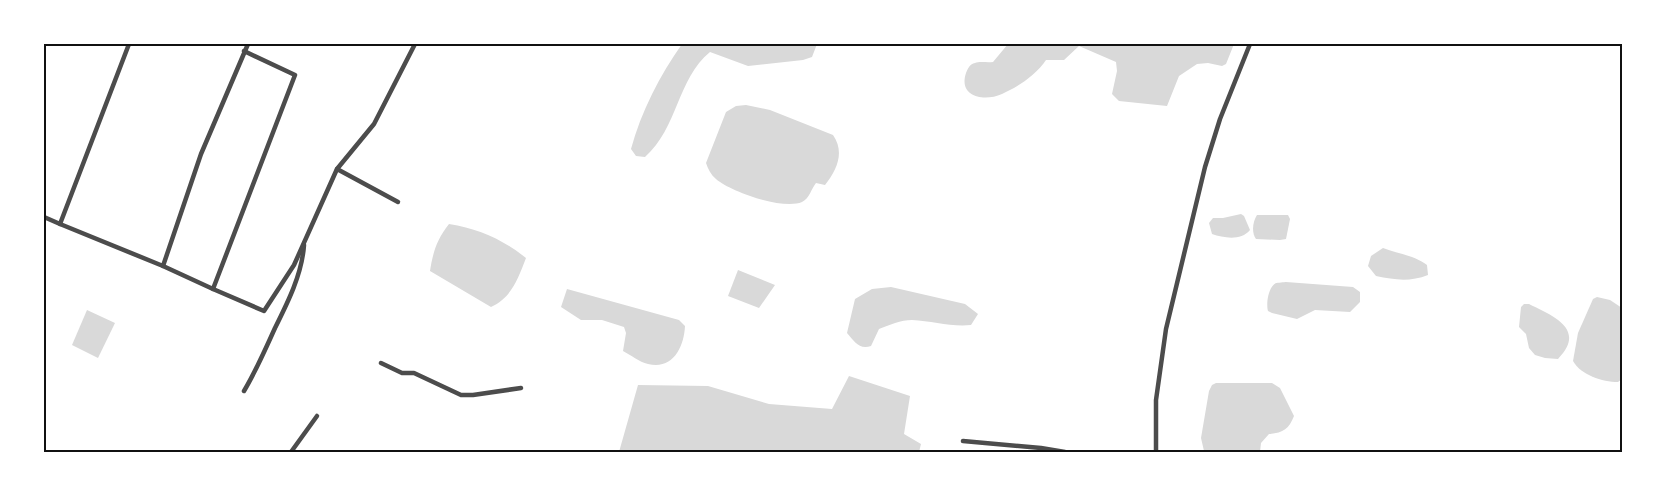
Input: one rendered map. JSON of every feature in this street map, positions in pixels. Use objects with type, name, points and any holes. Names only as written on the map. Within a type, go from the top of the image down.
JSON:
[{"type":"street","points":[[60,224],[129,44]]},
{"type":"street","points":[[163,266],[201,154],[248,44]]},
{"type":"street","points":[[44,217],[264,311],[294,266],[338,169],[374,124],[415,44]]},
{"type":"street","points":[[1156,453],[1156,400],[1166,329],[1205,167],[1220,119],[1250,44]]},
{"type":"street","points":[[213,289],[295,75],[244,51]]},
{"type":"street","points":[[338,169],[398,202]]},
{"type":"street","points":[[244,391],[267,350],[288,301],[303,261],[305,239]]},
{"type":"street","points":[[381,363],[402,373],[414,373],[461,395],[521,388]]},
{"type":"street","points":[[291,453],[316,416]]},
{"type":"street","points":[[963,441],[1041,448],[1065,453]]},
{"type":"shaded area","points":[[682,44],[817,44],[812,57],[803,60],[748,66],[710,52],[691,76],[656,145],[645,157],[636,156],[631,149],[640,121],[666,68]]},
{"type":"shaded area","points":[[1008,44],[1234,44],[1226,64],[1222,66],[1208,63],[1197,64],[1179,76],[1167,106],[1119,101],[1112,94],[1117,71],[1116,62],[1079,46],[1064,60],[1046,60],[1026,80],[1002,94],[988,97],[974,96],[966,88],[966,73],[969,66],[977,62],[993,62]]},
{"type":"shaded area","points":[[746,105],[770,110],[833,135],[837,141],[838,161],[825,185],[816,183],[809,196],[802,202],[783,204],[745,194],[723,184],[714,177],[706,163],[726,112],[736,106]]},
{"type":"shaded area","points":[[1241,214],[1250,230],[1242,236],[1232,238],[1212,234],[1209,223],[1213,218]]},
{"type":"shaded area","points":[[1257,215],[1288,215],[1290,219],[1286,239],[1256,239],[1253,227]]},
{"type":"shaded area","points":[[449,224],[490,236],[526,258],[509,293],[491,307],[430,271],[436,246]]},
{"type":"shaded area","points":[[1383,248],[1427,265],[1428,275],[1402,280],[1376,276],[1368,266],[1371,256]]},
{"type":"shaded area","points":[[738,270],[775,285],[759,308],[728,296]]},
{"type":"shaded area","points":[[1276,283],[1353,287],[1360,292],[1360,302],[1350,312],[1315,310],[1297,319],[1268,311],[1271,288]]},
{"type":"shaded area","points":[[891,287],[965,304],[978,314],[971,325],[912,320],[899,322],[879,329],[871,346],[860,346],[847,333],[855,299],[872,289]]},
{"type":"shaded area","points":[[567,289],[679,320],[685,326],[682,342],[676,355],[664,364],[657,365],[638,360],[623,351],[626,333],[624,327],[602,320],[581,320],[561,307]]},
{"type":"shaded area","points":[[1597,297],[1610,300],[1622,308],[1622,379],[1618,382],[1592,377],[1573,361],[1578,333],[1593,299]]},
{"type":"shaded area","points":[[1524,304],[1548,313],[1568,332],[1569,339],[1566,349],[1558,359],[1535,355],[1529,348],[1526,334],[1519,327],[1521,307]]},
{"type":"shaded area","points":[[87,310],[115,323],[98,358],[72,345]]},
{"type":"shaded area","points":[[849,376],[910,396],[904,434],[921,444],[919,452],[619,452],[638,385],[708,386],[769,404],[832,409]]},
{"type":"shaded area","points":[[1216,383],[1272,383],[1280,388],[1294,416],[1285,430],[1269,434],[1261,443],[1260,452],[1204,451],[1201,438],[1209,391]]}]
